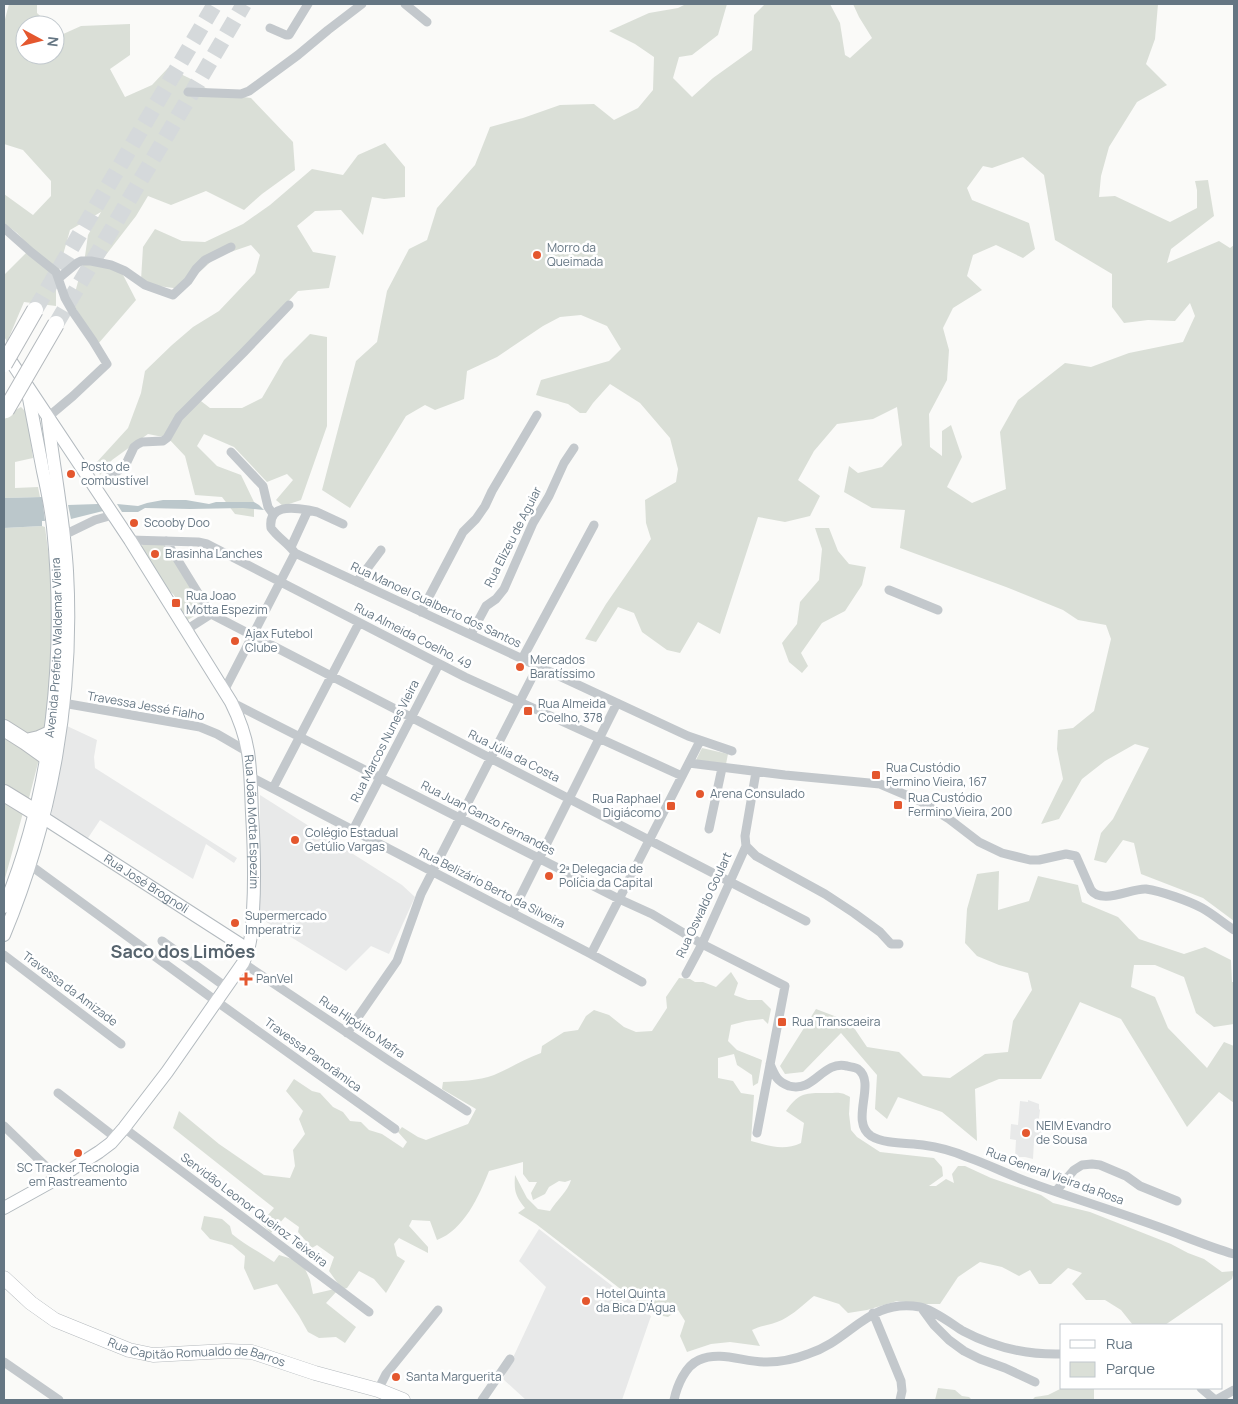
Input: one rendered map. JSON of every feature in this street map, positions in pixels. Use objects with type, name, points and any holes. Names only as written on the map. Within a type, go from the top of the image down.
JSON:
[{"type":"highway","points":[[4,356],[36,310]]},
{"type":"highway","points":[[5,412],[56,324]]},
{"type":"highway","points":[[4,728],[51,761]]},
{"type":"highway","points":[[26,742],[50,734]]},
{"type":"highway","points":[[4,793],[39,815]]},
{"type":"main road","name":"Rua João Motta Espezim","points":[[4,356],[27,385],[130,540],[231,702],[242,726],[248,752],[254,832],[252,932],[249,950],[243,963],[166,1072],[120,1133],[99,1152],[58,1178],[4,1208]]},
{"type":"main road","name":"Avenida Prefeito Waldemar Vieira","points":[[4,935],[30,865],[63,704],[53,525],[27,385]]},
{"type":"main road","points":[[34,421],[40,416],[48,417]]},
{"type":"main road","name":"Avenida Prefeito Waldemar Vieira","points":[[48,417],[64,535],[68,599],[50,734],[51,761]]},
{"type":"main road","name":"Avenida Prefeito Waldemar Vieira","points":[[4,907],[39,815]]},
{"type":"main road","name":"Rua José Brognoli","points":[[39,815],[249,950]]},
{"type":"main road","name":"Rua Capitão Romualdo de Barros","points":[[4,1278],[55,1320],[129,1350],[153,1355],[227,1351],[252,1352],[315,1373],[378,1390],[404,1400]]},
{"type":"street","points":[[270,28],[289,35],[308,4]]},
{"type":"street","points":[[188,92],[241,94],[249,92],[362,4]]},
{"type":"street","points":[[405,4],[426,22]]},
{"type":"street","points":[[4,228],[54,269],[65,298],[107,364],[48,417]]},
{"type":"street","points":[[59,278],[77,263],[91,261],[125,270],[145,285],[172,295],[188,281],[204,260],[231,247]]},
{"type":"street","points":[[94,487],[122,468],[134,447],[138,444],[142,442],[163,441],[167,438],[179,417],[289,305]]},
{"type":"street","points":[[421,612],[463,532],[485,506],[537,416]]},
{"type":"street","name":"Rua Elizeu de Aguiar","points":[[470,634],[486,606],[496,599],[504,589],[533,523],[549,496],[567,456],[574,448]]},
{"type":"street","name":"Rua Manoel Gualberto dos Santos","points":[[231,452],[263,486],[268,507],[273,514],[270,524],[271,528],[274,534],[293,550],[357,582],[617,703],[700,741],[732,751]]},
{"type":"street","points":[[273,514],[285,509],[298,508],[317,512],[343,524]]},
{"type":"street","points":[[224,691],[280,582],[308,510]]},
{"type":"street","points":[[64,535],[95,520],[113,515]]},
{"type":"street","points":[[522,659],[594,525]]},
{"type":"street","name":"Rua Almeida Coelho, 49","points":[[130,540],[203,542],[439,664],[682,776]]},
{"type":"street","points":[[166,541],[211,614],[186,630]]},
{"type":"street","points":[[357,582],[381,550]]},
{"type":"street","points":[[889,590],[938,610]]},
{"type":"street","name":"Rua Júlia da Costa","points":[[211,614],[806,921]]},
{"type":"street","points":[[273,788],[359,623]]},
{"type":"street","name":"Rua Marcos Nunes Vieira","points":[[353,830],[439,664]]},
{"type":"street","points":[[347,1033],[396,961],[415,910],[433,871],[538,666]]},
{"type":"street","name":"Rua Juan Ganzo Fernandes","points":[[231,702],[539,859],[652,914],[702,944],[785,986],[770,1064]]},
{"type":"street","points":[[512,912],[617,703]]},
{"type":"street","name":"Travessa Jessé Fialho","points":[[63,704],[200,727],[217,734],[248,752]]},
{"type":"street","points":[[591,954],[700,741]]},
{"type":"street","points":[[688,763],[756,772],[880,784],[920,801],[979,842],[1002,853],[1030,860],[1066,854],[1076,856],[1091,890],[1098,896],[1115,895],[1145,889],[1163,893],[1202,908],[1234,930]]},
{"type":"street","points":[[709,829],[725,768]]},
{"type":"street","points":[[756,772],[745,836],[746,846],[756,856],[811,886],[854,913],[876,928],[891,944],[898,944]]},
{"type":"street","name":"Rua Belizário Berto da Silveira","points":[[251,777],[512,912],[642,982]]},
{"type":"street","name":"Rua Oswaldo Goulart","points":[[686,974],[702,944],[746,846]]},
{"type":"street","name":"Travessa Panorâmica","points":[[30,865],[395,1129]]},
{"type":"street","points":[[162,941],[226,987]]},
{"type":"street","name":"Travessa da Amizade","points":[[4,955],[121,1044]]},
{"type":"street","name":"Rua Hipólito Mafra","points":[[243,963],[467,1111]]},
{"type":"street","points":[[757,1133],[770,1064]]},
{"type":"street","name":"Rua General Vieira da Rosa","points":[[770,1064],[777,1077],[784,1084],[793,1087],[802,1087],[810,1084],[826,1070],[834,1066],[843,1065],[858,1070],[863,1076],[864,1082],[863,1125],[866,1132],[873,1137],[925,1145],[967,1156],[1034,1184],[1234,1254]]},
{"type":"street","name":"Servidão Leonor Queiroz Teixeira","points":[[58,1092],[120,1133],[369,1312]]},
{"type":"street","points":[[4,1126],[58,1178]]},
{"type":"street","points":[[1056,1191],[1074,1170],[1082,1165],[1092,1164],[1100,1165],[1126,1176],[1140,1186],[1177,1201]]},
{"type":"street","points":[[674,1400],[686,1371],[699,1360],[714,1356],[767,1362],[809,1354],[830,1344],[873,1313],[885,1308],[899,1306],[922,1307],[991,1344],[1028,1353],[1060,1354]]},
{"type":"street","points":[[922,1307],[934,1325],[949,1340],[964,1350],[980,1359],[1035,1382]]},
{"type":"street","points":[[378,1390],[386,1374],[438,1310]]},
{"type":"street","points":[[873,1313],[901,1380],[900,1400]]},
{"type":"street","points":[[482,1400],[501,1366],[510,1359]]},
{"type":"street","points":[[4,1362],[59,1400]]},
{"type":"street","points":[[1201,1389],[1215,1400],[1234,1390]]},
{"type":"shaded area","points":[[42,497],[45,521],[42,521],[42,526],[4,528],[4,498]]},
{"type":"shaded area","points":[[163,500],[186,500],[209,504],[216,502],[254,502],[264,510],[243,508],[145,508],[138,512],[122,512],[117,504],[138,506]]},
{"type":"shaded area","points":[[98,504],[103,511],[71,519],[68,505]]},
{"type":"shaded area","points":[[67,726],[97,740],[94,757],[95,768],[237,858],[234,863],[206,844],[193,879],[100,820],[86,841],[51,817]]},
{"type":"shaded area","name":"Colégio Estadual Getúlio Vargas","points":[[260,795],[402,885],[415,897],[389,954],[371,946],[346,971],[260,918]]},
{"type":"shaded area","name":"NEIM Evandro de Sousa","points":[[1028,1100],[1039,1104],[1038,1126],[1042,1127],[1041,1142],[1034,1141],[1033,1159],[1015,1157],[1016,1140],[1010,1139],[1011,1124],[1018,1125],[1020,1101],[1028,1102]]},
{"type":"shaded area","name":"Hotel Quinta da Bica D’Água","points":[[539,1229],[651,1316],[622,1400],[526,1400],[503,1379],[546,1287],[519,1261]]},
{"type":"green space","points":[[9,4],[37,4],[37,13],[39,15],[15,15],[15,65],[65,65],[65,33],[81,26],[130,24],[130,55],[110,69],[125,97],[152,85],[168,68],[214,93],[251,98],[293,142],[295,170],[244,210],[206,191],[171,205],[148,196],[136,216],[102,260],[121,271],[136,300],[98,344],[75,307],[73,300],[85,256],[88,235],[101,212],[70,230],[56,280],[56,306],[24,302],[7,342],[4,336],[4,275],[31,248],[4,223],[4,194],[33,215],[51,196],[51,181],[23,150],[4,144],[4,23]]},
{"type":"green space","points":[[686,4],[727,4],[718,35],[692,55],[679,57],[673,78],[692,97],[713,78],[752,50],[754,15],[765,4],[830,4],[840,23],[845,55],[850,58],[872,38],[853,4],[1158,4],[1155,39],[1146,64],[1167,85],[1137,102],[1109,147],[1101,176],[1099,197],[1115,196],[1170,222],[1197,208],[1195,181],[1208,180],[1214,216],[1171,249],[1167,263],[1219,241],[1230,248],[1234,245],[1234,921],[1203,898],[1141,874],[1134,843],[1123,840],[1106,863],[1094,860],[1101,833],[1113,819],[1149,748],[1135,744],[1105,761],[1082,779],[1059,819],[1041,824],[1063,779],[1057,749],[1058,730],[1073,728],[1094,711],[1111,639],[1106,625],[1078,620],[1063,610],[900,548],[905,510],[872,508],[844,492],[849,466],[858,473],[882,467],[902,445],[897,407],[873,419],[837,424],[814,451],[798,480],[820,496],[810,516],[785,522],[758,517],[720,634],[698,622],[680,653],[667,650],[642,632],[634,613],[618,607],[596,642],[585,639],[606,604],[651,539],[646,523],[645,500],[676,482],[678,469],[670,438],[640,403],[610,384],[586,413],[580,413],[568,404],[536,395],[541,380],[609,361],[621,349],[607,326],[581,315],[560,317],[543,326],[497,357],[467,371],[464,399],[435,410],[425,405],[406,416],[350,508],[322,490],[356,361],[377,342],[387,291],[409,249],[427,240],[437,208],[475,165],[490,127],[560,105],[594,104],[614,120],[638,108],[653,90],[654,57],[635,44],[609,31],[649,13],[678,8]],"holes":[[[1023,157],[1044,175],[1055,240],[1112,274],[1112,307],[1124,323],[1148,320],[1175,321],[1190,303],[1195,316],[1183,342],[1129,353],[1091,367],[1065,363],[1018,400],[1000,432],[1006,489],[972,503],[947,487],[962,457],[951,425],[942,431],[942,456],[930,447],[929,414],[947,380],[949,350],[943,328],[953,308],[982,290],[967,276],[973,255],[996,245],[1023,258],[1035,249],[1029,223],[972,200],[967,188],[983,166],[992,168]]]},
{"type":"green space","points":[[385,143],[405,167],[405,197],[384,199],[372,197],[363,235],[341,210],[315,211],[297,226],[313,252],[336,256],[329,288],[298,291],[197,398],[210,408],[242,408],[262,398],[284,360],[310,334],[327,337],[327,426],[301,500],[283,506],[276,500],[293,480],[287,474],[267,482],[234,447],[204,434],[197,446],[217,466],[241,475],[254,502],[254,517],[235,514],[222,497],[195,495],[185,456],[168,438],[148,434],[112,460],[100,475],[96,463],[128,428],[141,393],[145,371],[193,327],[219,311],[255,273],[260,255],[251,245],[216,257],[181,289],[158,286],[141,280],[143,247],[155,229],[182,241],[205,242],[243,224],[270,205],[312,169],[343,175],[358,155]]},
{"type":"green space","points":[[21,407],[27,413],[33,458],[15,462],[15,488],[38,487],[40,497],[4,498],[4,421],[8,414]]},
{"type":"green space","points":[[45,527],[51,573],[51,659],[45,729],[33,738],[4,725],[4,528]]},
{"type":"green space","points":[[815,528],[829,528],[838,551],[849,564],[866,567],[862,585],[845,611],[822,623],[801,653],[808,666],[802,673],[789,662],[782,643],[797,624],[800,602],[819,580],[822,549]]},
{"type":"green space","points":[[143,544],[165,545],[204,610],[186,621],[178,601],[167,589],[140,549]]},
{"type":"green space","points":[[4,737],[39,759],[28,802],[4,786]]},
{"type":"green space","points":[[702,748],[728,754],[726,764],[696,760]]},
{"type":"green space","points":[[4,797],[24,809],[4,882]]},
{"type":"green space","points":[[999,871],[998,910],[1029,901],[1038,876],[1078,885],[1082,902],[1118,917],[1139,939],[1184,954],[1205,947],[1231,960],[1232,982],[1234,982],[1234,1024],[1214,1027],[1196,1013],[1184,977],[1155,965],[1134,965],[1131,987],[1155,997],[1168,1028],[1207,1068],[1224,1042],[1234,1046],[1234,1103],[1219,1092],[1187,1127],[1121,1019],[1080,1002],[1041,1079],[999,1079],[975,1089],[977,1141],[942,1112],[898,1097],[887,1119],[875,1109],[877,1075],[841,1033],[803,1072],[785,1074],[780,1066],[816,1009],[850,1022],[867,1047],[899,1052],[923,1076],[950,1078],[985,1054],[1008,1052],[1013,1021],[1032,990],[1028,973],[999,965],[977,956],[965,943],[967,909],[977,874]]},
{"type":"green space","points":[[731,972],[738,983],[734,995],[748,1000],[762,1000],[771,1009],[768,1024],[763,1019],[731,1025],[728,1041],[737,1050],[762,1060],[758,1083],[753,1086],[752,1075],[737,1065],[734,1054],[718,1058],[718,1078],[733,1081],[741,1093],[754,1095],[751,1141],[782,1147],[801,1143],[804,1123],[786,1111],[795,1100],[804,1095],[841,1093],[850,1097],[849,1114],[851,1130],[857,1137],[880,1152],[934,1158],[942,1167],[943,1176],[929,1186],[936,1186],[946,1179],[954,1183],[952,1174],[958,1166],[965,1166],[991,1178],[1041,1195],[1053,1203],[1090,1212],[1171,1244],[1204,1259],[1222,1272],[1234,1271],[1232,1279],[1166,1324],[1132,1324],[1121,1310],[1105,1300],[1086,1300],[1072,1284],[1082,1273],[1068,1268],[1051,1284],[1039,1284],[1030,1270],[1019,1276],[1002,1267],[980,1262],[958,1277],[940,1304],[897,1301],[867,1310],[848,1313],[839,1304],[814,1296],[782,1320],[752,1330],[760,1346],[730,1342],[711,1344],[687,1352],[680,1336],[685,1321],[678,1310],[668,1317],[653,1314],[536,1224],[518,1213],[525,1208],[516,1193],[515,1175],[527,1198],[538,1209],[550,1211],[565,1192],[571,1180],[559,1181],[549,1187],[545,1194],[533,1200],[531,1193],[537,1182],[529,1182],[523,1174],[523,1162],[489,1171],[469,1211],[455,1229],[447,1235],[437,1240],[430,1221],[412,1220],[409,1226],[428,1247],[428,1253],[399,1238],[394,1244],[397,1256],[405,1261],[386,1293],[374,1279],[359,1271],[347,1288],[337,1291],[326,1303],[356,1327],[345,1343],[336,1337],[319,1338],[308,1332],[277,1284],[254,1290],[244,1268],[245,1256],[232,1245],[210,1239],[201,1229],[204,1216],[222,1219],[230,1226],[232,1234],[274,1262],[279,1255],[302,1262],[310,1280],[313,1294],[339,1288],[339,1285],[329,1271],[334,1257],[317,1245],[312,1248],[298,1232],[299,1227],[285,1217],[271,1233],[261,1223],[274,1208],[173,1128],[179,1111],[219,1144],[264,1175],[290,1178],[295,1166],[293,1150],[305,1134],[299,1119],[303,1111],[286,1091],[294,1079],[312,1091],[320,1093],[333,1107],[343,1112],[350,1121],[361,1122],[369,1130],[382,1134],[403,1148],[407,1142],[398,1132],[402,1127],[426,1140],[468,1124],[476,1109],[442,1089],[443,1082],[488,1077],[541,1053],[542,1046],[564,1032],[578,1030],[586,1016],[594,1010],[609,1015],[624,1027],[636,1032],[652,1031],[667,1008],[666,997],[679,978],[703,982],[716,987]]},
{"type":"green space","points":[[938,1388],[955,1390],[962,1396],[969,1397],[972,1400],[935,1400]]},
{"type":"green space","points":[[1060,1389],[1094,1389],[1094,1400],[1032,1400],[1035,1397],[1048,1395]]},
{"type":"tunnel","points":[[35,310],[215,4]]},
{"type":"tunnel","points":[[56,324],[244,4]]},
{"type":"place","name":"Morro da Queimada","points":[[537,255]]},
{"type":"place","name":"Posto de combustível","points":[[71,474]]},
{"type":"place","name":"Scooby Doo","points":[[134,523]]},
{"type":"place","name":"Brasinha Lanches","points":[[155,554]]},
{"type":"place","name":"Rua Joao Motta Espezim","points":[[176,603]]},
{"type":"place","name":"Ajax Futebol Clube","points":[[235,641]]},
{"type":"place","name":"Mercados Baratíssimo","points":[[520,667]]},
{"type":"place","name":"Rua Almeida Coelho, 378","points":[[528,711]]},
{"type":"place","name":"Rua Custódio Fermino Vieira, 167","points":[[876,775]]},
{"type":"place","name":"Arena Consulado","points":[[700,794]]},
{"type":"place","name":"Rua Custódio Fermino Vieira, 200","points":[[898,805]]},
{"type":"place","name":"Rua Raphael Digiácomo","points":[[671,806]]},
{"type":"place","name":"Colégio Estadual Getúlio Vargas","points":[[295,840]]},
{"type":"place","name":"2ª Delegacia de Polícia da Capital","points":[[549,876]]},
{"type":"place","name":"Supermercado Imperatriz","points":[[235,923]]},
{"type":"place","name":"PanVel","points":[[246,979]]},
{"type":"place","name":"Rua Transcaeira","points":[[782,1022]]},
{"type":"place","name":"NEIM Evandro de Sousa","points":[[1026,1133]]},
{"type":"place","name":"SC Tracker Tecnologia em Rastreamento","points":[[78,1153]]},
{"type":"place","name":"Hotel Quinta da Bica D’Água","points":[[586,1301]]},
{"type":"place","name":"Santa Marguerita","points":[[396,1377]]},
{"type":"district","name":"Saco dos Limões","points":[[183,952]]}]
